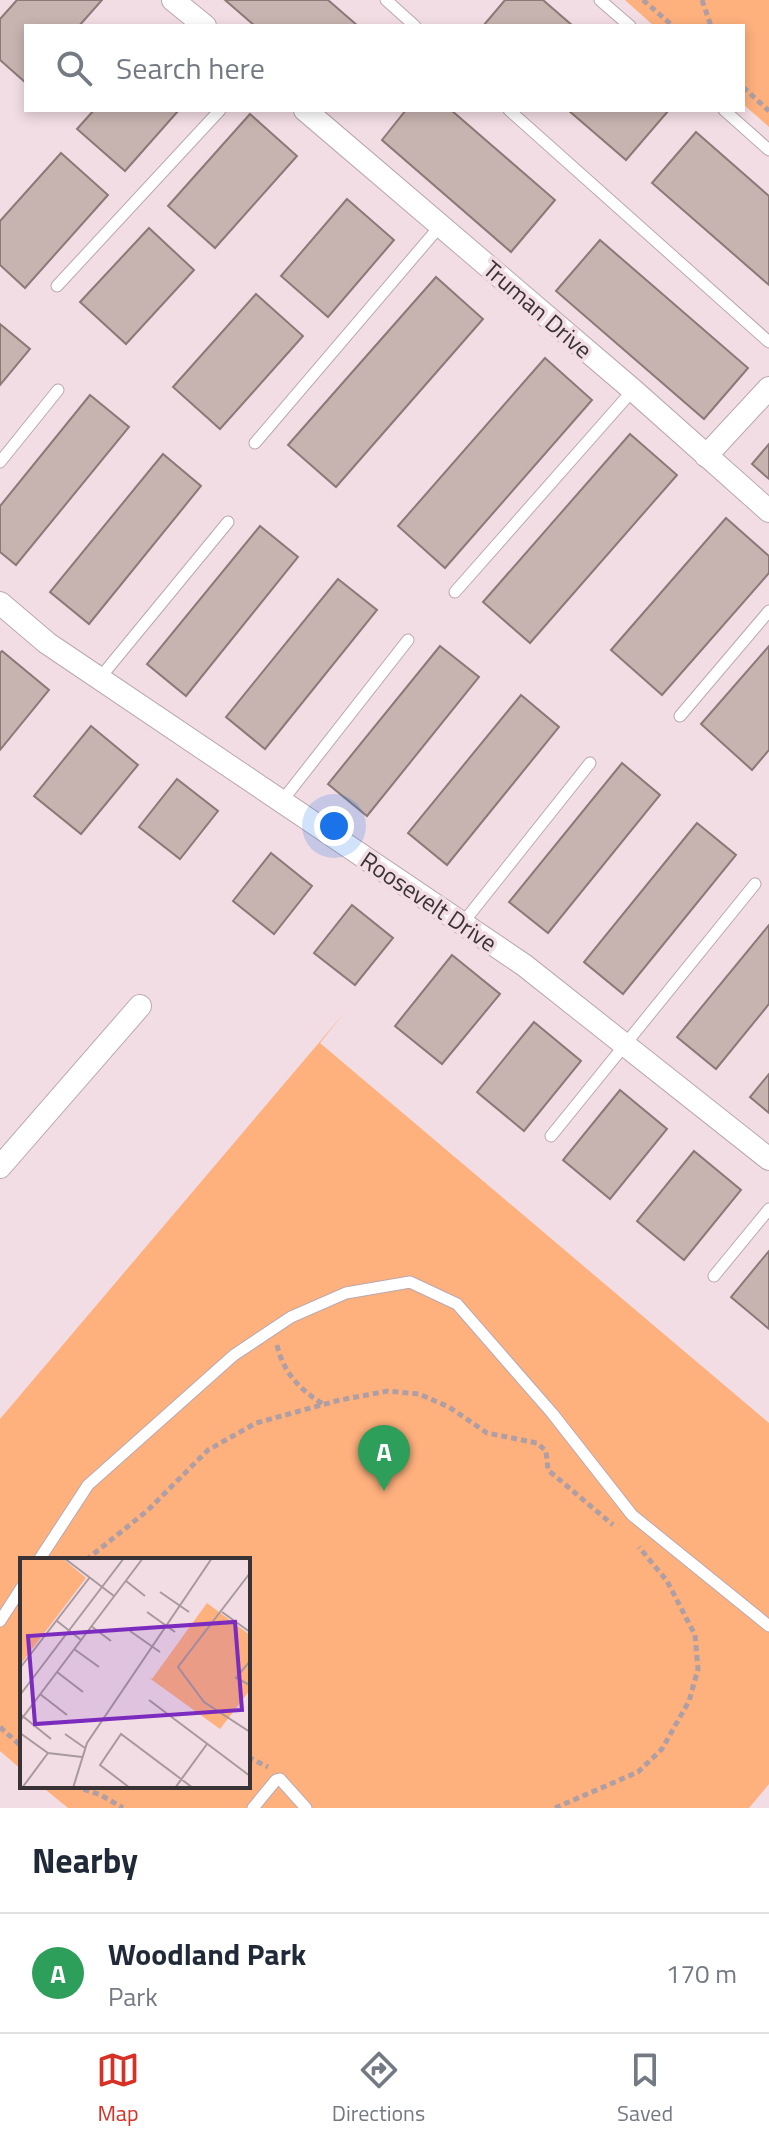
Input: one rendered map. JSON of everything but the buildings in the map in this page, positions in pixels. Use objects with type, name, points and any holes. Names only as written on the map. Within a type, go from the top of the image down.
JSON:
[{"type":"street","points":[[173,0],[203,24]]},
{"type":"street","name":"Truman Drive","points":[[307,112],[633,390],[769,511]]},
{"type":"street","points":[[706,456],[769,388]]},
{"type":"street","name":"Roosevelt Drive","points":[[0,603],[47,643],[99,679],[524,965],[769,1159]]},
{"type":"street","points":[[0,1167],[140,1006]]},
{"type":"lane","points":[[386,0],[413,24]]},
{"type":"lane","points":[[600,0],[628,24]]},
{"type":"lane","points":[[57,286],[218,112]]},
{"type":"lane","points":[[511,112],[769,342]]},
{"type":"lane","points":[[726,112],[769,150]]},
{"type":"lane","points":[[255,443],[440,226]]},
{"type":"lane","points":[[0,462],[58,390]]},
{"type":"lane","points":[[455,592],[633,390]]},
{"type":"lane","points":[[99,679],[228,522]]},
{"type":"lane","points":[[680,716],[769,611]]},
{"type":"lane","points":[[282,801],[408,640]]},
{"type":"lane","points":[[462,924],[590,763]]},
{"type":"lane","points":[[551,1136],[755,884]]},
{"type":"lane","points":[[714,1276],[769,1209]]},
{"type":"lane","points":[[40,1558],[88,1485],[234,1355],[291,1317],[346,1293],[410,1282],[457,1304],[552,1413],[632,1515],[769,1626]]},
{"type":"lane","points":[[0,1621],[20,1590]]},
{"type":"lane","points":[[253,1808],[280,1779],[306,1808]]},
{"type":"path","points":[[643,0],[671,24]]},
{"type":"path","points":[[702,0],[710,24]]},
{"type":"path","points":[[745,88],[769,111]]},
{"type":"path","points":[[275,1328],[280,1358],[291,1379],[324,1405]]},
{"type":"path","points":[[88,1558],[147,1511],[208,1450],[256,1423],[388,1391],[419,1394],[449,1407],[487,1433],[537,1443],[546,1451],[548,1470],[624,1534]]},
{"type":"path","points":[[555,1808],[638,1772],[662,1749],[689,1701],[698,1669],[695,1635],[667,1581],[633,1543]]},
{"type":"path","points":[[0,1727],[20,1745]]},
{"type":"path","points":[[80,1788],[101,1795],[123,1808]]},
{"type":"shaded area","points":[[625,0],[769,0],[769,127],[745,106],[745,24],[652,24]]},
{"type":"shaded area","points":[[345,1012],[320,1043],[769,1423],[769,1784],[749,1808],[68,1808],[43,1788],[250,1788],[250,1558],[20,1558],[20,1768],[0,1751],[0,1419]]},
{"type":"place","name":"Woodland Park","points":[[384,1491]]}]
